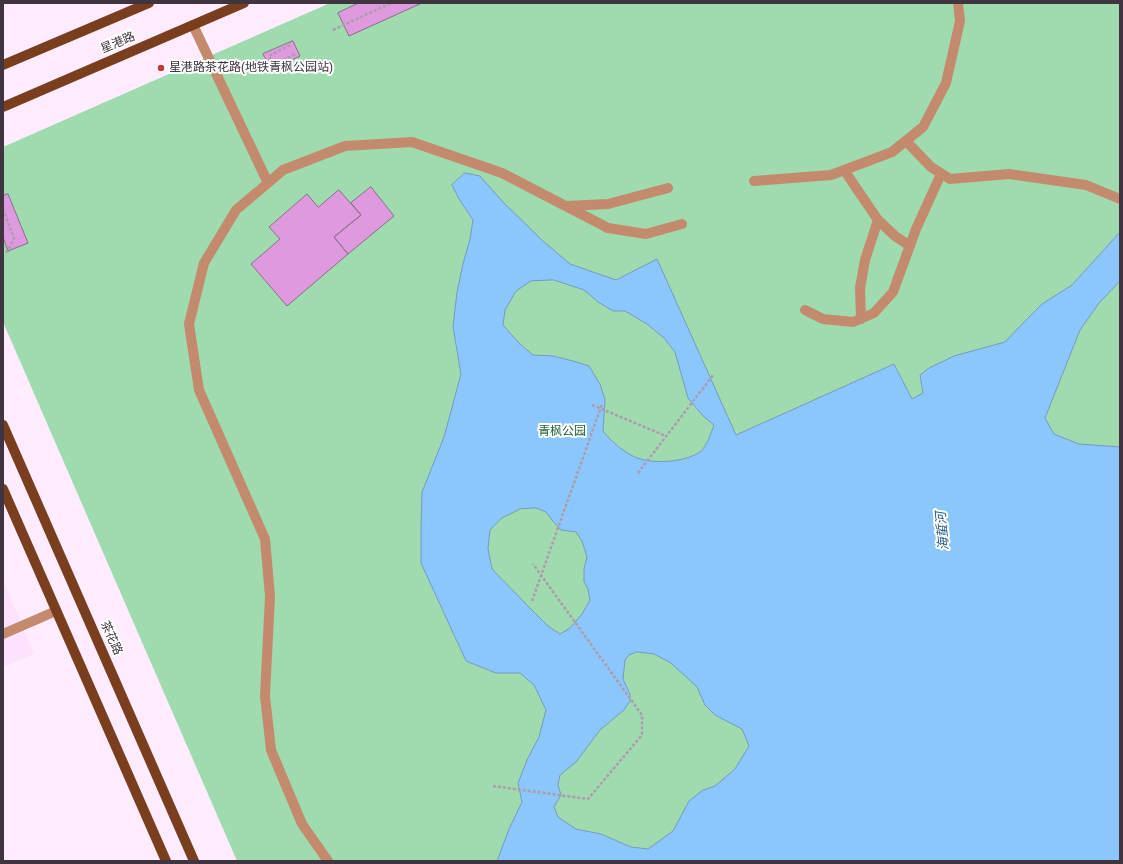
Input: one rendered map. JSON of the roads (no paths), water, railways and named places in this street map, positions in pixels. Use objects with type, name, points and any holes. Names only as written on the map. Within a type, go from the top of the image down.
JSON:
[{"type":"main road","name":"星港路","points":[[3,65],[149,3]]},
{"type":"main road","name":"星港路","points":[[3,107],[244,3]]},
{"type":"main road","name":"茶花路","points":[[3,425],[194,861]]},
{"type":"main road","points":[[3,489],[166,861]]},
{"type":"lane","points":[[754,181],[831,175],[892,152],[923,127],[946,83],[960,21],[958,3]]},
{"type":"lane","points":[[193,25],[268,183]]},
{"type":"lane","points":[[906,141],[931,167],[950,179],[1009,174],[1086,185],[1120,199]]},
{"type":"lane","points":[[328,861],[302,824],[271,750],[265,696],[270,596],[265,539],[199,390],[189,324],[204,263],[236,210],[268,183],[284,170],[344,146],[412,142],[502,173],[608,228],[646,234],[682,224]]},
{"type":"lane","points":[[844,170],[878,220],[895,236],[910,246]]},
{"type":"lane","points":[[806,310],[823,319],[853,322],[874,313],[893,292],[916,229],[941,174]]},
{"type":"lane","points":[[566,206],[608,204],[668,188]]},
{"type":"lane","points":[[861,318],[861,281],[865,260],[878,220]]},
{"type":"lane","points":[[3,634],[56,611]]},
{"type":"water","name":"海蜇河","points":[[465,173],[480,176],[503,202],[543,241],[570,264],[616,280],[657,259],[736,435],[894,364],[912,399],[923,393],[920,375],[929,368],[954,356],[1005,342],[1042,304],[1072,285],[1120,232],[1120,281],[1099,303],[1080,330],[1045,418],[1054,434],[1079,444],[1120,447],[1120,861],[497,861],[509,829],[522,802],[518,783],[527,760],[539,737],[546,710],[534,685],[520,673],[496,673],[466,661],[421,563],[422,492],[444,437],[461,374],[453,327],[457,292],[473,220],[459,199],[452,185]],"holes":[[[554,280],[584,290],[598,302],[613,311],[625,311],[647,324],[664,338],[675,352],[688,398],[703,416],[714,425],[707,443],[700,452],[685,459],[666,461],[646,460],[627,453],[603,431],[605,400],[600,384],[589,366],[553,356],[533,355],[520,344],[503,325],[505,310],[516,291],[531,281]],[[536,508],[546,512],[561,530],[576,532],[582,541],[587,557],[584,569],[584,582],[588,589],[590,600],[582,614],[570,628],[560,634],[548,626],[492,569],[488,549],[490,530],[502,518],[520,509]],[[637,652],[654,654],[671,663],[697,687],[705,705],[715,715],[742,729],[749,746],[735,769],[715,786],[703,790],[689,801],[673,831],[648,849],[631,847],[601,834],[576,829],[558,817],[554,807],[561,795],[558,785],[560,775],[576,762],[600,730],[624,710],[630,701],[630,694],[623,679],[625,660],[629,655]]]},
{"type":"place","name":"星港路茶花路(地铁青枫公园站)","points":[[161,68]]},
{"type":"park label","name":"青枫公园","points":[[562,432]]}]
